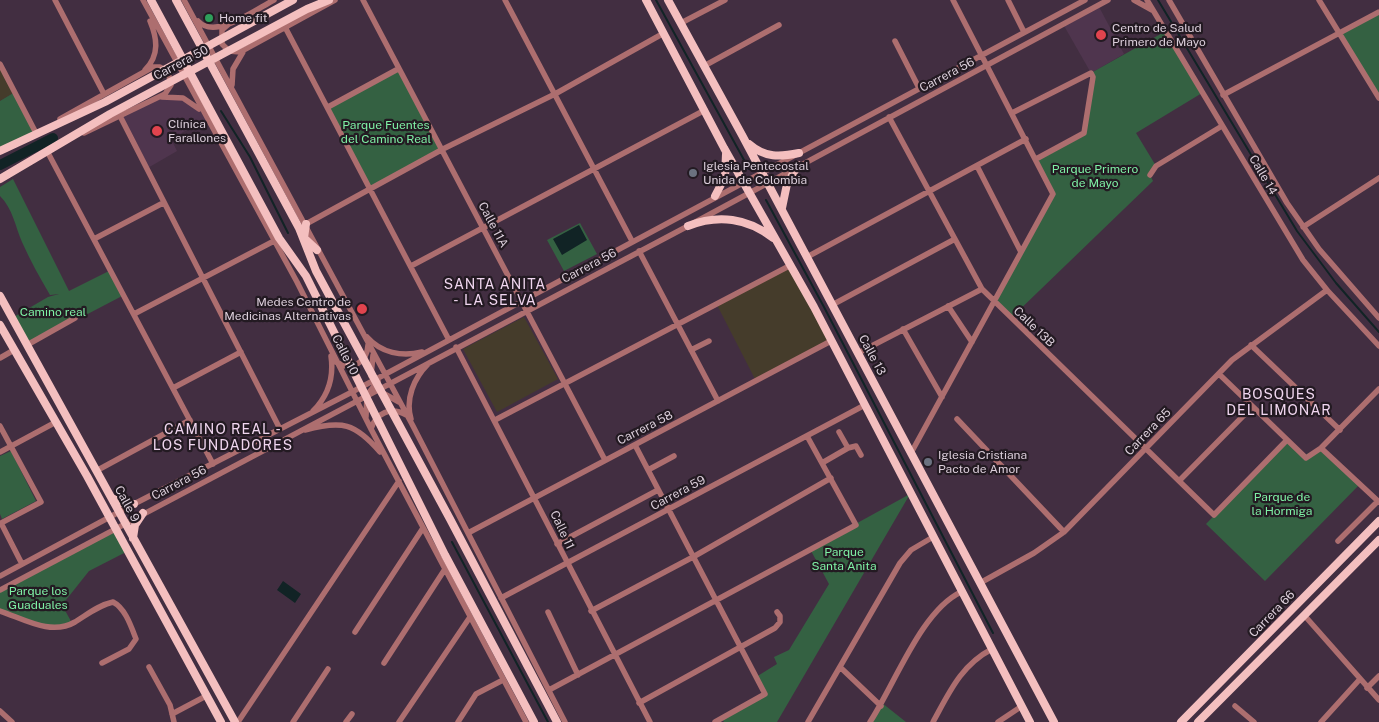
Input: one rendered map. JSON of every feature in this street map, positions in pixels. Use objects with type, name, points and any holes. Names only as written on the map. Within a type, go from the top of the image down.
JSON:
[{"type":"main road","name":"Calle 10","points":[[152,0],[276,239],[306,276],[426,525],[523,710],[534,722]]},
{"type":"main road","name":"Calle 10","points":[[176,0],[304,238],[316,271],[457,532],[544,687],[557,722]]},
{"type":"main road","name":"Carrera 50","points":[[0,151],[294,0]]},
{"type":"main road","name":"Carrera 50","points":[[0,179],[110,114],[307,9],[329,0]]},
{"type":"main road","points":[[646,0],[724,148],[791,265],[863,406],[1030,722]]},
{"type":"main road","name":"Calle 13","points":[[668,0],[762,172],[1054,722]]},
{"type":"main road","points":[[742,135],[752,147],[768,155],[781,156],[799,153]]},
{"type":"main road","points":[[715,196],[726,175],[727,161],[724,148]]},
{"type":"main road","points":[[782,210],[787,184],[798,165]]},
{"type":"main road","points":[[688,226],[715,219],[736,220],[756,226],[776,239]]},
{"type":"main road","points":[[306,224],[304,238],[317,250]]},
{"type":"main road","name":"Calle 9","points":[[0,296],[133,540],[226,707],[237,722]]},
{"type":"main road","points":[[6,336],[12,318]]},
{"type":"main road","name":"Calle 9","points":[[0,325],[109,517],[221,722]]},
{"type":"main road","points":[[30,376],[48,383]]},
{"type":"main road","points":[[111,498],[122,503],[134,504]]},
{"type":"main road","points":[[133,540],[135,526],[143,513]]},
{"type":"main road","name":"Carrera 66","points":[[1181,722],[1379,521]]},
{"type":"main road","points":[[457,532],[467,530]]},
{"type":"main road","name":"Carrera 66","points":[[1198,722],[1379,540]]},
{"type":"main road","points":[[1340,561],[1349,570]]},
{"type":"main road","points":[[199,682],[201,662]]},
{"type":"main road","points":[[1236,667],[1244,676]]},
{"type":"main road","points":[[207,697],[226,707]]},
{"type":"street","points":[[55,0],[104,98]]},
{"type":"street","points":[[141,73],[151,62],[156,45],[154,32],[142,0]]},
{"type":"street","name":"Calle 10","points":[[142,0],[206,119],[236,165]]},
{"type":"street","name":"Calle 10","points":[[184,0],[408,416],[467,530],[544,687],[565,722]]},
{"type":"street","points":[[195,18],[200,24],[212,29],[230,23],[274,0]]},
{"type":"street","points":[[235,93],[232,80],[233,69],[238,58],[247,49],[335,0]]},
{"type":"street","name":"Calle 11A","points":[[363,0],[605,460]]},
{"type":"street","points":[[505,0],[632,241]]},
{"type":"street","points":[[681,23],[725,0]]},
{"type":"street","points":[[911,453],[1053,194],[953,0]]},
{"type":"street","points":[[1008,0],[1024,32]]},
{"type":"street","name":"Carrera 56","points":[[0,576],[109,517],[352,392],[390,383],[688,226],[798,165],[1108,0]]},
{"type":"street","points":[[1134,0],[1154,11]]},
{"type":"street","name":"Calle 14","points":[[1147,0],[1287,236],[1327,290],[1379,346]]},
{"type":"street","name":"Calle 14","points":[[1169,0],[1223,95],[1303,227],[1342,278],[1379,318]]},
{"type":"street","points":[[1319,0],[1379,98]]},
{"type":"street","name":"Carrera 56","points":[[0,590],[356,400],[385,374],[1081,1]]},
{"type":"street","points":[[1223,95],[1379,12]]},
{"type":"street","points":[[230,23],[222,30],[222,44],[233,52],[247,49]]},
{"type":"street","points":[[704,66],[779,25]]},
{"type":"street","points":[[285,27],[372,189],[449,340]]},
{"type":"street","points":[[306,224],[443,149],[555,94],[664,33]]},
{"type":"street","points":[[895,41],[919,88]]},
{"type":"street","points":[[0,64],[36,133]]},
{"type":"street","points":[[141,73],[153,67],[160,67],[170,75],[170,88],[155,99]]},
{"type":"street","points":[[328,107],[398,69]]},
{"type":"street","name":"Carrera 50","points":[[104,98],[141,73]]},
{"type":"street","points":[[1012,113],[1091,73],[1093,77],[1084,133],[1036,159]]},
{"type":"street","points":[[155,99],[169,96],[183,98],[196,106],[206,119]]},
{"type":"street","name":"Carrera 50","points":[[47,151],[155,99]]},
{"type":"street","points":[[411,266],[705,110]]},
{"type":"street","points":[[120,116],[280,429]]},
{"type":"street","name":"Calle 13B","points":[[889,118],[982,289],[1214,516],[1286,440]]},
{"type":"street","points":[[1150,175],[1156,166],[1222,126]]},
{"type":"street","points":[[807,258],[1026,139]]},
{"type":"street","points":[[47,151],[213,464]]},
{"type":"street","points":[[977,166],[1021,252]]},
{"type":"street","points":[[1303,227],[1379,178]]},
{"type":"street","points":[[94,239],[163,203]]},
{"type":"street","points":[[134,314],[276,239]]},
{"type":"street","name":"Calle 10","points":[[276,239],[329,349],[367,422],[388,462],[426,525]]},
{"type":"street","points":[[832,305],[955,239]]},
{"type":"street","points":[[639,251],[718,401]]},
{"type":"street","points":[[495,420],[791,265]]},
{"type":"street","points":[[858,353],[982,289]]},
{"type":"street","name":"Carrera 65","points":[[980,583],[1034,553],[1064,532],[1219,374],[1252,345],[1327,290]]},
{"type":"street","points":[[948,306],[972,342]]},
{"type":"street","points":[[27,345],[75,318]]},
{"type":"street","points":[[903,329],[942,397]]},
{"type":"street","points":[[362,331],[379,348],[389,352],[410,355],[438,346]]},
{"type":"street","points":[[691,350],[710,341]]},
{"type":"street","name":"Carrera 58","points":[[467,530],[536,498],[830,341]]},
{"type":"street","points":[[336,362],[348,366],[361,362],[368,351],[368,344]]},
{"type":"street","points":[[1252,345],[1340,430]]},
{"type":"street","name":"Calle 11","points":[[456,347],[536,498],[566,563],[650,722]]},
{"type":"street","points":[[305,416],[321,401],[329,386],[332,370],[329,349]]},
{"type":"street","points":[[0,358],[14,350]]},
{"type":"street","points":[[173,388],[241,352]]},
{"type":"street","points":[[367,422],[365,406],[373,371],[373,352]]},
{"type":"street","points":[[413,426],[409,405],[412,388],[420,373],[436,358]]},
{"type":"street","points":[[341,370],[352,381],[388,394],[401,404]]},
{"type":"street","points":[[1219,374],[1302,456],[1311,457],[1379,389]]},
{"type":"street","name":"Carrera 59","points":[[501,598],[863,406]]},
{"type":"street","points":[[1179,481],[1252,407]]},
{"type":"street","points":[[371,429],[375,420],[383,413],[393,411],[408,416]]},
{"type":"street","points":[[957,419],[1064,532]]},
{"type":"street","points":[[96,471],[190,420]]},
{"type":"street","points":[[0,452],[56,422]]},
{"type":"street","points":[[294,434],[327,424],[348,426],[365,435],[388,462]]},
{"type":"street","points":[[0,426],[41,502],[1,523],[22,564]]},
{"type":"street","points":[[839,432],[848,448]]},
{"type":"street","points":[[544,687],[578,675],[856,525],[807,436]]},
{"type":"street","points":[[635,445],[765,694],[715,722]]},
{"type":"street","points":[[822,463],[848,448],[856,446],[861,455]]},
{"type":"street","points":[[1321,448],[1379,502],[1338,541]]},
{"type":"street","points":[[648,470],[674,456]]},
{"type":"street","points":[[591,611],[693,557],[830,478]]},
{"type":"street","points":[[237,722],[399,481]]},
{"type":"street","points":[[557,544],[658,490]]},
{"type":"street","points":[[354,632],[426,525]]},
{"type":"street","points":[[808,722],[900,563],[911,550],[933,537]]},
{"type":"street","name":"Calle 10","points":[[442,556],[445,569],[503,680],[523,710],[526,722]]},
{"type":"street","points":[[384,663],[445,569]]},
{"type":"street","points":[[870,722],[881,706],[930,618],[946,600],[961,592]]},
{"type":"street","points":[[0,611],[50,629],[65,627],[102,604],[113,602],[118,604],[129,621],[136,639],[135,643],[129,649],[102,663]]},
{"type":"street","points":[[548,612],[578,675]]},
{"type":"street","points":[[639,702],[776,628],[780,622],[780,616],[777,612]]},
{"type":"street","points":[[1304,615],[1379,700]]},
{"type":"street","points":[[399,722],[470,617]]},
{"type":"street","points":[[932,722],[960,674],[977,658],[992,649]]},
{"type":"street","points":[[149,667],[170,705],[174,722]]},
{"type":"street","points":[[840,667],[881,706]]},
{"type":"street","points":[[293,722],[328,669]]},
{"type":"street","points":[[1367,688],[1379,676]]},
{"type":"street","points":[[1321,722],[1360,679]]},
{"type":"street","points":[[458,722],[476,694],[503,680]]},
{"type":"street","points":[[172,714],[207,697]]},
{"type":"street","points":[[998,722],[1022,706]]},
{"type":"street","points":[[1235,706],[1254,722]]},
{"type":"street","points":[[0,711],[12,722]]},
{"type":"street","points":[[346,722],[352,714]]},
{"type":"shaded area","points":[[1098,5],[1124,54],[1091,73],[1063,24]]},
{"type":"shaded area","points":[[0,64],[15,92],[0,101]]},
{"type":"shaded area","name":"Clínica Farallones","points":[[174,96],[200,110],[206,119],[171,139],[177,151],[146,169],[120,116],[155,99]]},
{"type":"shaded area","points":[[579,225],[587,240],[562,255],[553,239]]},
{"type":"shaded area","points":[[791,265],[831,341],[756,381],[716,303]]},
{"type":"shaded area","points":[[524,317],[558,379],[497,412],[463,349]]},
{"type":"shaded area","points":[[283,581],[301,594],[295,603],[277,590]]},
{"type":"green space","points":[[1379,12],[1379,98],[1339,33]]},
{"type":"green space","name":"Parque Primero de Mayo","points":[[1166,31],[1202,93],[1136,133],[1156,166],[1150,175],[1153,181],[1011,318],[994,302],[1053,194],[1036,159],[1084,133],[1091,73]]},
{"type":"green space","name":"Parque Fuentes del Camino Real","points":[[398,69],[443,149],[372,189],[328,107]]},
{"type":"green space","points":[[15,92],[36,133],[0,151],[0,101]]},
{"type":"green space","name":"Camino real","points":[[13,179],[69,291],[111,270],[124,295],[80,318],[74,318],[27,345],[12,318],[48,297],[59,294],[50,295],[25,249],[11,212],[0,196],[0,187]]},
{"type":"green space","points":[[580,223],[597,254],[564,271],[547,240]]},
{"type":"green space","name":"Parque de la Hormiga","points":[[1286,441],[1302,456],[1321,448],[1360,484],[1265,581],[1206,524]]},
{"type":"green space","points":[[11,451],[36,501],[2,519],[0,514],[0,456]]},
{"type":"green space","name":"Parque Santa Anita","points":[[910,494],[777,722],[724,722],[722,718],[765,695],[756,677],[777,664],[774,657],[789,650],[829,584],[810,549]]},
{"type":"green space","name":"Parque los Guaduales","points":[[115,528],[128,551],[89,571],[62,605],[72,623],[50,629],[0,611],[0,590]]},
{"type":"green space","points":[[882,703],[906,722],[870,722]]},
{"type":"waterway","points":[[656,0],[749,169]]},
{"type":"waterway","points":[[1158,0],[1297,231],[1336,283],[1379,332]]},
{"type":"waterway","points":[[221,111],[250,157],[288,233]]},
{"type":"waterway","points":[[0,165],[53,138]]},
{"type":"waterway","points":[[766,200],[824,307],[993,633]]},
{"type":"waterway","points":[[452,542],[548,722]]},
{"type":"place","name":"Home fit","points":[[209,18]]},
{"type":"place","name":"Centro de Salud Primero de Mayo","points":[[1101,35]]},
{"type":"place","name":"Clínica Farallones","points":[[157,131]]},
{"type":"place","name":"Iglesia Pentecostal Unida de Colombia","points":[[693,173]]},
{"type":"place","name":"Medes Centro de Medicinas Alternativas","points":[[362,309]]},
{"type":"place","name":"Iglesia Cristiana Pacto de Amor","points":[[928,462]]},
{"type":"district","name":"SANTA ANITA - LA SELVA","points":[[495,294]]},
{"type":"district","name":"BOSQUES DEL LIMONAR","points":[[1279,404]]},
{"type":"district","name":"CAMINO REAL - LOS FUNDADORES","points":[[223,438]]}]
